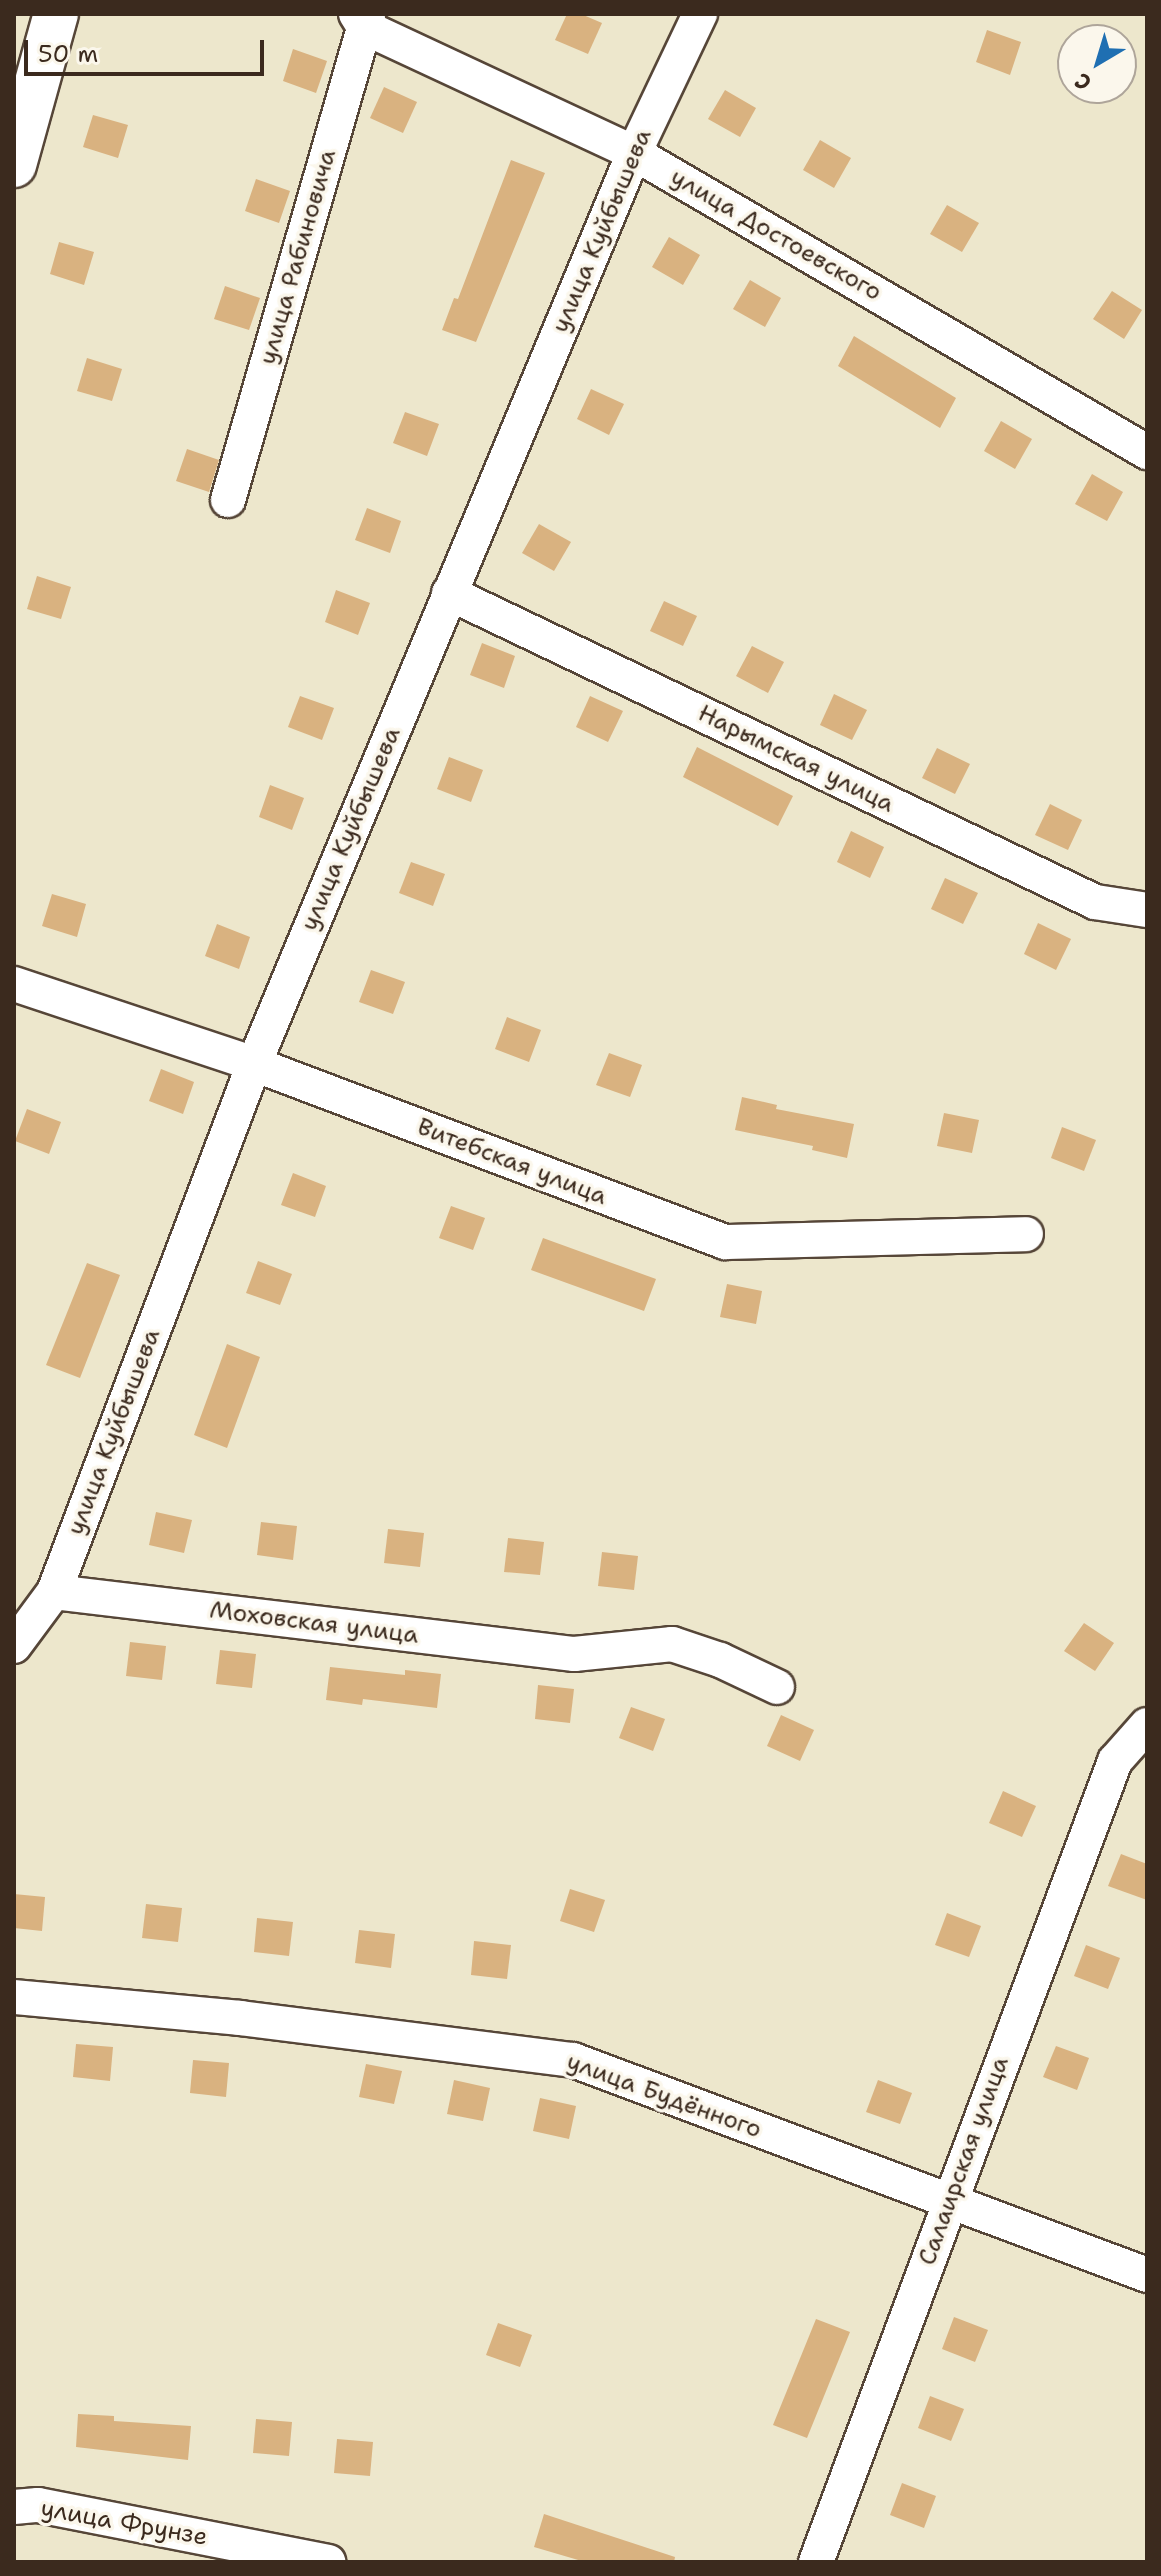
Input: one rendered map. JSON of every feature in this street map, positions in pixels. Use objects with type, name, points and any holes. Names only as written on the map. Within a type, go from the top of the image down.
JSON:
[{"type":"street","points":[[14,165],[56,14]]},
{"type":"street","name":"улица Куйбышева","points":[[14,1646],[54,1592],[254,1064],[634,153],[700,14]]},
{"type":"street","name":"улица Достоевского","points":[[362,18],[634,153],[1147,452]]},
{"type":"street","name":"улица Рабиновича","points":[[228,500],[362,18]]},
{"type":"street","name":"Нарымская улица","points":[[449,593],[1095,902],[1147,910]]},
{"type":"street","name":"Витебская улица","points":[[14,984],[254,1064],[725,1242],[1026,1234]]},
{"type":"street","name":"Моховская улица","points":[[54,1592],[574,1654],[672,1644],[720,1660],[777,1687]]},
{"type":"street","name":"Салаирская улица","points":[[816,2562],[1115,1761],[1147,1725]]},
{"type":"street","name":"улица Будённого","points":[[14,1997],[240,2018],[573,2060],[1147,2275]]},
{"type":"street","name":"улица Фрунзе","points":[[14,2507],[38,2505],[328,2562]]},
{"type":"building","points":[[567,14],[581,14],[602,23],[588,54],[555,40]]},
{"type":"building","points":[[987,30],[1021,42],[1010,75],[976,62]]},
{"type":"building","points":[[293,49],[327,61],[316,93],[283,81]]},
{"type":"building","points":[[384,87],[417,102],[403,133],[370,118]]},
{"type":"building","points":[[725,90],[756,108],[740,137],[708,119]]},
{"type":"building","points":[[93,115],[128,125],[118,158],[83,147]]},
{"type":"building","points":[[820,140],[851,158],[834,188],[803,170]]},
{"type":"building","points":[[511,160],[545,173],[476,342],[442,330],[454,298],[458,299]]},
{"type":"building","points":[[256,179],[290,191],[279,223],[245,211]]},
{"type":"building","points":[[947,205],[979,223],[962,252],[930,234]]},
{"type":"building","points":[[669,237],[700,255],[683,285],[652,267]]},
{"type":"building","points":[[59,242],[94,252],[84,285],[50,274]]},
{"type":"building","points":[[750,280],[781,298],[765,327],[733,309]]},
{"type":"building","points":[[225,286],[260,298],[249,330],[214,319]]},
{"type":"building","points":[[1112,291],[1142,310],[1124,339],[1093,319]]},
{"type":"building","points":[[854,336],[956,398],[940,428],[838,366]]},
{"type":"building","points":[[87,358],[122,369],[112,401],[77,391]]},
{"type":"building","points":[[591,389],[624,404],[609,435],[577,419]]},
{"type":"building","points":[[405,412],[439,424],[427,456],[393,443]]},
{"type":"building","points":[[1001,421],[1032,439],[1015,469],[984,451]]},
{"type":"building","points":[[187,449],[219,460],[209,492],[176,481]]},
{"type":"building","points":[[1092,474],[1123,492],[1107,521],[1075,504]]},
{"type":"building","points":[[367,508],[401,521],[390,553],[355,540]]},
{"type":"building","points":[[539,524],[571,542],[554,571],[522,553]]},
{"type":"building","points":[[37,576],[71,587],[61,619],[27,609]]},
{"type":"building","points":[[336,590],[370,603],[358,635],[325,622]]},
{"type":"building","points":[[664,601],[697,616],[683,646],[650,631]]},
{"type":"building","points":[[482,643],[515,656],[504,688],[470,675]]},
{"type":"building","points":[[752,646],[784,662],[768,693],[736,676]]},
{"type":"building","points":[[834,694],[867,710],[852,740],[820,725]]},
{"type":"building","points":[[300,696],[334,708],[322,740],[288,727]]},
{"type":"building","points":[[590,696],[623,711],[608,742],[576,727]]},
{"type":"building","points":[[697,747],[793,796],[778,826],[683,777]]},
{"type":"building","points":[[937,748],[970,764],[955,794],[922,778]]},
{"type":"building","points":[[449,757],[483,770],[471,802],[437,789]]},
{"type":"building","points":[[270,785],[304,798],[292,830],[259,817]]},
{"type":"building","points":[[1050,804],[1082,820],[1068,850],[1035,835]]},
{"type":"building","points":[[851,831],[884,847],[870,878],[837,862]]},
{"type":"building","points":[[411,862],[445,874],[433,906],[399,893]]},
{"type":"building","points":[[945,878],[978,893],[963,924],[931,909]]},
{"type":"building","points":[[52,894],[86,904],[77,937],[42,926]]},
{"type":"building","points":[[1038,923],[1071,939],[1056,970],[1024,954]]},
{"type":"building","points":[[217,924],[250,937],[239,969],[205,956]]},
{"type":"building","points":[[371,970],[405,982],[393,1014],[359,1002]]},
{"type":"building","points":[[507,1017],[541,1030],[529,1062],[495,1049]]},
{"type":"building","points":[[609,1053],[642,1065],[630,1097],[596,1085]]},
{"type":"building","points":[[161,1069],[194,1082],[183,1114],[149,1101]]},
{"type":"building","points":[[742,1097],[777,1105],[776,1109],[854,1124],[847,1158],[812,1150],[813,1146],[735,1130]]},
{"type":"building","points":[[27,1109],[61,1122],[49,1154],[15,1141]]},
{"type":"building","points":[[944,1113],[979,1120],[972,1153],[937,1146]]},
{"type":"building","points":[[1062,1127],[1096,1140],[1084,1171],[1051,1158]]},
{"type":"building","points":[[293,1173],[326,1186],[315,1217],[281,1205]]},
{"type":"building","points":[[451,1206],[485,1218],[473,1250],[439,1238]]},
{"type":"building","points":[[543,1238],[656,1279],[644,1311],[531,1270]]},
{"type":"building","points":[[258,1261],[292,1274],[280,1305],[246,1293]]},
{"type":"building","points":[[87,1263],[120,1275],[80,1378],[46,1365]]},
{"type":"building","points":[[727,1284],[762,1291],[756,1324],[720,1317]]},
{"type":"building","points":[[227,1344],[260,1357],[227,1448],[194,1435]]},
{"type":"building","points":[[156,1512],[192,1520],[184,1553],[149,1545]]},
{"type":"building","points":[[261,1522],[297,1526],[293,1560],[257,1555]]},
{"type":"building","points":[[388,1529],[424,1533],[420,1567],[384,1563]]},
{"type":"building","points":[[508,1538],[544,1542],[540,1575],[504,1572]]},
{"type":"building","points":[[602,1552],[638,1556],[634,1590],[598,1586]]},
{"type":"building","points":[[1084,1623],[1114,1643],[1095,1671],[1064,1651]]},
{"type":"building","points":[[130,1642],[166,1646],[162,1680],[126,1676]]},
{"type":"building","points":[[220,1650],[256,1654],[252,1688],[216,1684]]},
{"type":"building","points":[[330,1667],[405,1675],[405,1670],[441,1674],[437,1708],[363,1699],[362,1705],[326,1700]]},
{"type":"building","points":[[538,1685],[574,1689],[570,1723],[535,1719]]},
{"type":"building","points":[[631,1707],[665,1719],[653,1751],[619,1738]]},
{"type":"building","points":[[781,1715],[814,1730],[800,1761],[767,1746]]},
{"type":"building","points":[[1003,1791],[1036,1806],[1022,1837],[989,1823]]},
{"type":"building","points":[[1121,1854],[1147,1864],[1147,1900],[1108,1886]]},
{"type":"building","points":[[570,1889],[605,1900],[594,1932],[560,1921]]},
{"type":"building","points":[[14,1894],[45,1897],[42,1931],[14,1928]]},
{"type":"building","points":[[146,1904],[182,1908],[178,1942],[142,1938]]},
{"type":"building","points":[[947,1913],[981,1926],[969,1957],[935,1945]]},
{"type":"building","points":[[257,1918],[293,1922],[289,1956],[254,1952]]},
{"type":"building","points":[[359,1930],[395,1934],[391,1968],[355,1963]]},
{"type":"building","points":[[474,1941],[511,1945],[507,1979],[471,1975]]},
{"type":"building","points":[[1086,1945],[1120,1958],[1108,1989],[1074,1976]]},
{"type":"building","points":[[76,2044],[113,2047],[110,2081],[73,2077]]},
{"type":"building","points":[[1056,2046],[1089,2058],[1077,2090],[1043,2077]]},
{"type":"building","points":[[193,2060],[229,2063],[226,2097],[190,2093]]},
{"type":"building","points":[[366,2064],[402,2071],[394,2104],[359,2097]]},
{"type":"building","points":[[454,2080],[490,2088],[483,2121],[447,2114]]},
{"type":"building","points":[[878,2080],[912,2093],[900,2124],[866,2112]]},
{"type":"building","points":[[540,2098],[576,2106],[569,2139],[533,2131]]},
{"type":"building","points":[[954,2317],[988,2330],[975,2362],[942,2349]]},
{"type":"building","points":[[816,2319],[850,2332],[807,2438],[773,2425]]},
{"type":"building","points":[[498,2323],[532,2335],[520,2367],[486,2355]]},
{"type":"building","points":[[930,2396],[964,2409],[951,2441],[918,2428]]},
{"type":"building","points":[[78,2414],[114,2416],[114,2421],[191,2426],[188,2460],[76,2447]]},
{"type":"building","points":[[256,2419],[292,2422],[289,2456],[253,2453]]},
{"type":"building","points":[[337,2439],[373,2442],[370,2476],[334,2473]]},
{"type":"building","points":[[902,2483],[936,2496],[924,2528],[890,2515]]},
{"type":"building","points":[[544,2514],[675,2557],[674,2562],[585,2562],[534,2547]]}]
